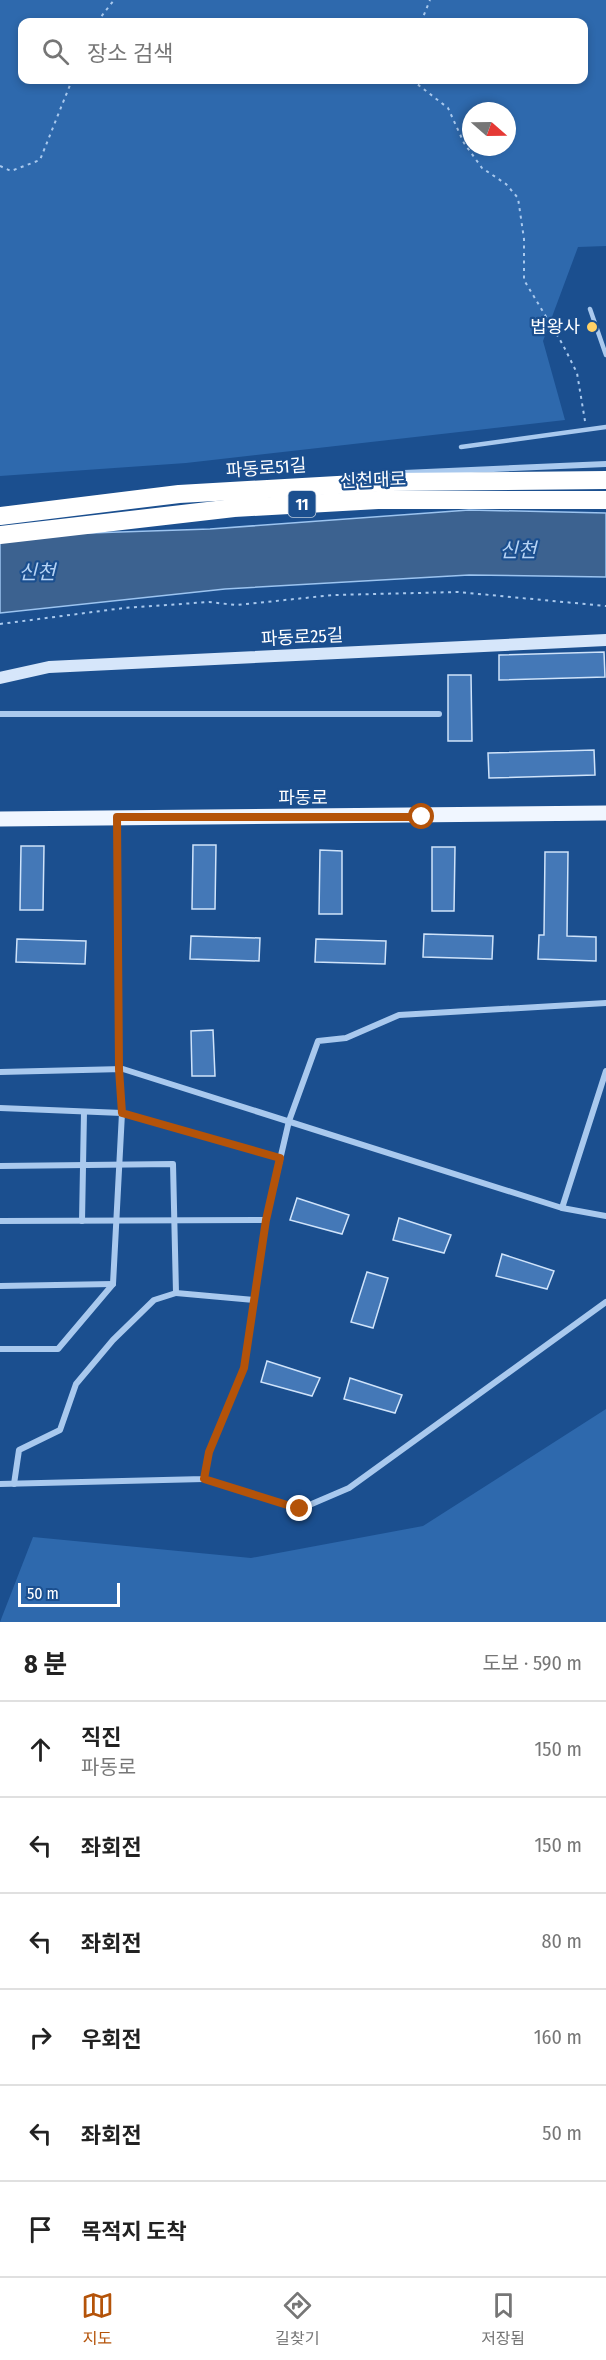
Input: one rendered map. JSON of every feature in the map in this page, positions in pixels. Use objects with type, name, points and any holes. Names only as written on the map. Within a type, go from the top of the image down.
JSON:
[{"type":"highway","name":"신천대로","points":[[0,516],[191,494],[390,482],[606,480]]},
{"type":"highway","name":"신천대로","points":[[0,535],[234,508],[378,500],[606,500]]},
{"type":"main road","name":"파동로","points":[[0,819],[606,813]]},
{"type":"street","name":"파동로51길","points":[[33,503],[155,491],[466,469],[606,464]]},
{"type":"street","name":"파동로25길","points":[[0,678],[49,667],[606,640]]},
{"type":"street","points":[[0,714],[439,714]]},
{"type":"street","points":[[0,1349],[58,1349],[113,1284],[122,1113],[119,1069],[117,817]]},
{"type":"street","points":[[204,1479],[209,1452],[244,1368],[266,1220],[280,1158],[289,1121],[318,1041],[346,1038],[399,1015],[606,1003]]},
{"type":"street","points":[[0,1072],[119,1069],[562,1208],[606,1216]]},
{"type":"street","points":[[562,1208],[606,1071]]},
{"type":"street","points":[[0,1108],[122,1113],[280,1158]]},
{"type":"street","points":[[82,1221],[84,1112]]},
{"type":"street","points":[[0,1166],[173,1164],[176,1293]]},
{"type":"street","points":[[0,1221],[266,1220]]},
{"type":"street","points":[[0,1286],[113,1284]]},
{"type":"street","points":[[14,1484],[19,1450],[60,1430],[76,1384],[113,1340],[154,1300],[176,1293],[254,1300]]},
{"type":"street","points":[[0,1484],[204,1479],[300,1509],[349,1488],[606,1302]]},
{"type":"lane","points":[[590,309],[606,355]]},
{"type":"lane","points":[[461,447],[606,427]]},
{"type":"path","points":[[100,18],[114,0]]},
{"type":"path","points":[[423,18],[430,0]]},
{"type":"path","points":[[0,166],[11,171],[40,160],[70,84]]},
{"type":"path","points":[[416,84],[448,108],[464,143],[482,168],[506,184],[518,198],[524,239],[524,280],[577,373],[585,430]]},
{"type":"path","points":[[0,624],[124,608],[209,602],[236,605],[334,595],[458,592],[606,606]]},
{"type":"shaded area","points":[[0,0],[606,0],[606,246],[578,247],[543,341],[565,420],[186,463],[0,476]]},
{"type":"shaded area","points":[[606,1409],[606,1622],[0,1622],[33,1537],[251,1558],[423,1526]]},
{"type":"water","name":"신천","points":[[469,510],[606,513],[606,577],[469,575],[225,589],[0,613],[0,536],[210,529]]},
{"type":"building","points":[[604,652],[605,677],[499,680],[499,655]]},
{"type":"building","points":[[448,675],[471,675],[472,741],[448,741]]},
{"type":"building","points":[[594,750],[595,775],[489,778],[488,753]]},
{"type":"building","points":[[193,845],[216,845],[215,909],[192,909]]},
{"type":"building","points":[[21,846],[44,846],[43,910],[20,910]]},
{"type":"building","points":[[432,847],[455,847],[454,911],[432,911]]},
{"type":"building","points":[[320,850],[342,851],[342,914],[319,914]]},
{"type":"building","points":[[545,852],[568,852],[567,936],[596,937],[596,961],[538,959],[539,935],[544,935]]},
{"type":"building","points":[[424,934],[493,936],[492,959],[423,957]]},
{"type":"building","points":[[191,936],[260,938],[259,961],[190,959]]},
{"type":"building","points":[[17,939],[86,941],[85,964],[16,962]]},
{"type":"building","points":[[316,939],[386,941],[385,964],[315,962]]},
{"type":"building","points":[[213,1030],[215,1076],[192,1076],[191,1031]]},
{"type":"building","points":[[297,1198],[349,1215],[342,1234],[290,1220]]},
{"type":"building","points":[[399,1218],[451,1235],[444,1253],[393,1240]]},
{"type":"building","points":[[502,1254],[554,1271],[547,1289],[496,1276]]},
{"type":"building","points":[[367,1272],[388,1278],[373,1328],[351,1322]]},
{"type":"building","points":[[267,1361],[320,1378],[312,1396],[261,1382]]},
{"type":"building","points":[[350,1378],[402,1395],[395,1413],[344,1399]]},
{"type":"place","name":"법왕사","points":[[592,327]]},
{"type":"route","points":[[300,1509],[204,1479],[209,1452],[244,1368],[266,1220],[280,1158],[122,1113],[119,1069],[117,817],[422,817]]}]
